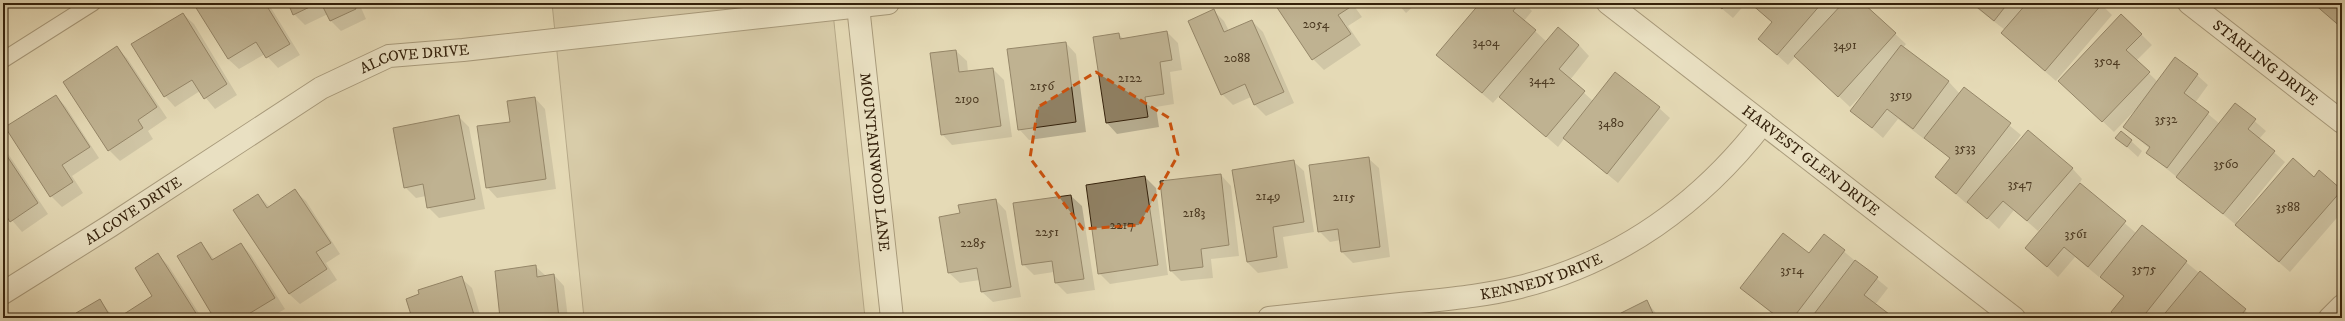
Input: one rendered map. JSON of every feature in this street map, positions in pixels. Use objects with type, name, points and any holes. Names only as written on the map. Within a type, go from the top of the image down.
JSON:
[{"type":"street","name":"ALCOVE DRIVE","points":[[3,293],[110,226],[321,88],[389,56],[462,50],[888,3]]},
{"type":"street","name":"HARVEST GLEN DRIVE","points":[[1608,3],[2014,318]]},
{"type":"street","name":"STARLING DRIVE","points":[[2188,3],[2342,122]]},
{"type":"street","name":"MOUNTAINWOOD LANE","points":[[858,6],[892,318]]},
{"type":"street","name":"KENNEDY DRIVE","points":[[1269,318],[1486,295],[1530,285],[1578,268],[1634,240],[1681,208],[1723,170],[1763,123]]},
{"type":"street","points":[[2330,318],[2342,306]]},
{"type":"lane","points":[[3,60],[93,3]]},
{"type":"highlighted area","points":[[1096,72],[1169,118],[1178,155],[1139,225],[1083,229],[1030,158],[1038,107]]},
{"type":"shaded area","points":[[552,3],[832,3],[865,318],[584,318]]},
{"type":"building","points":[[193,3],[265,3],[290,44],[266,58],[256,42],[228,59]]},
{"type":"building","points":[[288,3],[318,3],[293,15]]},
{"type":"building","points":[[321,3],[354,3],[356,9],[330,21]]},
{"type":"building","points":[[1274,3],[1350,3],[1352,6],[1338,15],[1351,34],[1312,60]]},
{"type":"building","points":[[1480,3],[1519,3],[1513,11],[1536,30],[1482,93],[1436,55]]},
{"type":"building","points":[[1715,3],[1727,3],[1722,9]]},
{"type":"building","points":[[1750,3],[1822,3],[1777,55],[1758,39],[1772,22]]},
{"type":"building","points":[[1843,3],[1863,3],[1896,33],[1838,97],[1794,56]]},
{"type":"building","points":[[1972,3],[2008,3],[1994,21]]},
{"type":"building","points":[[2027,3],[2102,4],[2045,71],[2001,33]]},
{"type":"building","points":[[2313,3],[2342,3],[2342,28]]},
{"type":"building","points":[[1214,9],[1224,32],[1252,20],[1284,92],[1254,105],[1245,84],[1221,95],[1188,21]]},
{"type":"building","points":[[183,13],[227,84],[204,99],[192,80],[164,97],[131,44]]},
{"type":"building","points":[[2121,14],[2142,34],[2126,50],[2150,72],[2102,122],[2058,81]]},
{"type":"building","points":[[1558,27],[1579,45],[1559,69],[1585,91],[1546,137],[1499,97]]},
{"type":"building","points":[[1167,31],[1172,60],[1160,62],[1164,94],[1145,97],[1148,117],[1106,123],[1093,37],[1119,33],[1120,39]]},
{"type":"building","points":[[1066,42],[1076,122],[1018,130],[1007,49]]},
{"type":"building","points":[[1901,45],[1949,81],[1913,129],[1887,109],[1872,128],[1850,111]]},
{"type":"building","points":[[117,46],[157,107],[138,120],[143,128],[108,151],[63,82]]},
{"type":"building","points":[[956,50],[959,72],[993,68],[1001,126],[941,135],[930,53]]},
{"type":"building","points":[[2175,57],[2198,74],[2184,93],[2209,112],[2167,168],[2146,153],[2150,147],[2123,127]]},
{"type":"building","points":[[1615,72],[1660,107],[1607,174],[1563,138]]},
{"type":"building","points":[[1964,87],[2011,123],[1956,194],[1935,177],[1950,158],[1924,138]]},
{"type":"building","points":[[56,95],[90,147],[62,165],[73,182],[50,197],[5,127]]},
{"type":"building","points":[[535,97],[546,179],[486,188],[477,126],[510,122],[507,101]]},
{"type":"building","points":[[2235,103],[2256,119],[2248,129],[2275,151],[2223,214],[2176,177]]},
{"type":"building","points":[[459,115],[475,199],[427,208],[423,184],[404,188],[393,128]]},
{"type":"building","points":[[2028,130],[2073,168],[2027,221],[2003,201],[1987,219],[1967,202]]},
{"type":"building","points":[[2121,131],[2132,140],[2127,147],[2115,138]]},
{"type":"building","points":[[3,150],[38,203],[10,222],[3,210]]},
{"type":"building","points":[[1369,157],[1380,247],[1341,252],[1338,229],[1318,232],[1309,165]]},
{"type":"building","points":[[2293,158],[2314,177],[2319,170],[2342,190],[2279,262],[2235,225]]},
{"type":"building","points":[[1294,160],[1304,222],[1273,227],[1277,257],[1247,262],[1232,170]]},
{"type":"building","points":[[1221,174],[1229,245],[1201,249],[1203,267],[1170,271],[1160,181]]},
{"type":"building","points":[[1145,176],[1158,265],[1098,274],[1086,185]]},
{"type":"building","points":[[2080,183],[2126,221],[2088,267],[2064,247],[2047,267],[2025,248]]},
{"type":"building","points":[[295,189],[331,243],[316,252],[327,269],[289,294],[233,210],[258,194],[267,208]]},
{"type":"building","points":[[1071,195],[1084,279],[1055,283],[1052,261],[1022,265],[1013,203]]},
{"type":"building","points":[[996,199],[1011,287],[981,292],[977,268],[948,273],[939,217],[960,213],[958,205]]},
{"type":"building","points":[[2142,225],[2187,261],[2142,318],[2118,318],[2111,312],[2124,296],[2100,277]]},
{"type":"building","points":[[1783,233],[1809,253],[1824,234],[1845,250],[1793,318],[1779,318],[1740,288]]},
{"type":"building","points":[[201,242],[212,260],[241,243],[275,298],[242,318],[239,315],[234,318],[214,318],[177,256]]},
{"type":"building","points":[[158,253],[199,318],[126,318],[124,314],[152,296],[135,268]]},
{"type":"building","points":[[1855,260],[1878,277],[1864,295],[1889,314],[1886,318],[1811,318]]},
{"type":"building","points":[[536,265],[537,277],[554,274],[559,318],[500,318],[495,271]]},
{"type":"building","points":[[2200,271],[2246,309],[2239,318],[2161,318]]},
{"type":"building","points":[[462,276],[475,318],[412,318],[406,299],[419,294],[418,290]]},
{"type":"building","points":[[100,299],[111,318],[79,318],[76,313]]},
{"type":"building","points":[[1647,300],[1655,318],[1624,318],[1621,313]]},
{"type":"building","points":[[374,314],[376,318],[368,318]]}]
